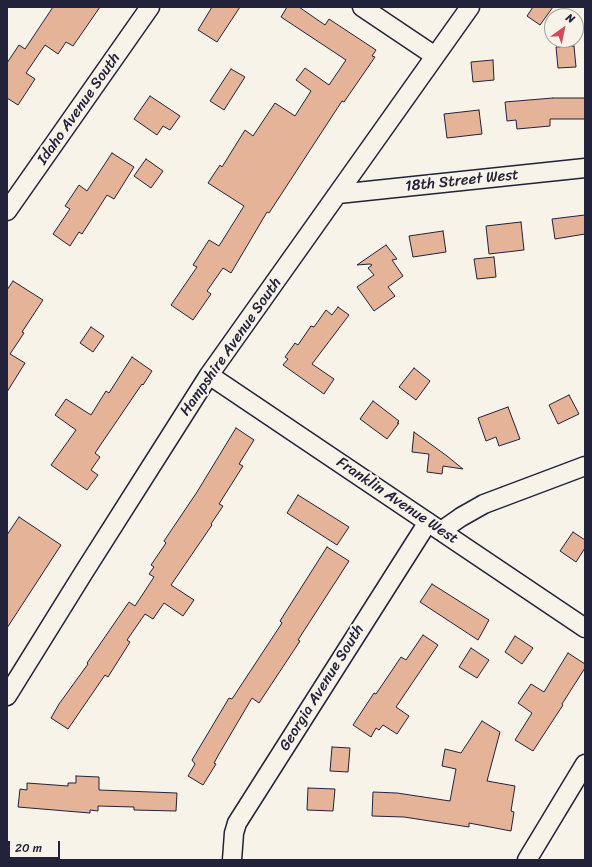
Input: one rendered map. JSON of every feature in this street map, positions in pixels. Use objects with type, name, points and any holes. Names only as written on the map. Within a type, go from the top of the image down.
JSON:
[{"type":"street","name":"Idaho Avenue South","points":[[7,211],[150,7]]},
{"type":"street","points":[[362,7],[436,56]]},
{"type":"street","name":"Hampshire Avenue South","points":[[7,696],[209,375],[470,7]]},
{"type":"street","name":"18th Street West","points":[[338,194],[585,168]]},
{"type":"street","name":"Franklin Avenue West","points":[[209,375],[585,628]]},
{"type":"street","name":"Georgia Avenue South","points":[[232,860],[234,833],[237,823],[435,527],[484,504],[585,466]]},
{"type":"street","points":[[526,860],[585,764]]},
{"type":"building","points":[[53,7],[100,7],[73,46],[66,42],[58,54],[45,45],[26,73],[35,79],[18,105],[7,98],[7,63],[19,45],[25,49]]},
{"type":"building","points":[[212,7],[240,7],[217,42],[198,30]]},
{"type":"building","points":[[287,7],[299,7],[325,25],[329,19],[376,50],[372,56],[375,57],[344,102],[342,101],[269,213],[267,212],[231,273],[223,268],[207,291],[211,294],[193,320],[171,305],[197,267],[193,265],[209,240],[219,246],[244,206],[208,183],[220,165],[222,167],[245,130],[253,136],[275,103],[295,116],[311,91],[296,80],[305,68],[329,85],[346,60],[281,17]]},
{"type":"building","points":[[533,7],[553,7],[544,8],[544,19],[540,25],[527,16]]},
{"type":"building","points":[[556,48],[574,48],[576,67],[558,68]]},
{"type":"building","points":[[493,60],[494,80],[473,82],[471,62]]},
{"type":"building","points":[[231,69],[245,77],[224,110],[210,101]]},
{"type":"building","points":[[150,96],[180,116],[170,130],[163,126],[157,135],[134,119]]},
{"type":"building","points":[[553,98],[585,98],[585,119],[550,119],[550,126],[517,129],[516,120],[507,121],[505,102]]},
{"type":"building","points":[[479,110],[482,134],[447,138],[444,114]]},
{"type":"building","points":[[112,153],[134,167],[114,199],[107,195],[82,234],[79,232],[70,246],[53,234],[70,209],[65,206],[79,185],[87,191]]},
{"type":"building","points":[[146,159],[163,171],[151,188],[134,176]]},
{"type":"building","points":[[585,215],[585,234],[555,239],[552,219]]},
{"type":"building","points":[[521,222],[524,250],[489,254],[486,226]]},
{"type":"building","points":[[443,231],[446,252],[413,257],[409,236]]},
{"type":"building","points":[[386,245],[397,259],[392,260],[403,276],[388,287],[395,296],[374,311],[357,287],[374,275],[368,268],[372,265],[357,265]]},
{"type":"building","points":[[494,257],[496,277],[477,279],[474,259]]},
{"type":"building","points":[[13,281],[43,300],[22,332],[24,333],[10,354],[25,363],[7,392],[7,290]]},
{"type":"building","points":[[338,307],[349,315],[312,364],[334,379],[324,394],[283,365],[288,359],[285,357],[295,343],[298,345],[311,326],[314,327],[326,310],[332,315]]},
{"type":"building","points":[[91,327],[104,336],[93,352],[80,343]]},
{"type":"building","points":[[132,357],[152,371],[95,453],[100,457],[91,470],[98,475],[87,490],[51,465],[76,430],[55,415],[66,399],[91,415],[106,391],[109,393]]},
{"type":"building","points":[[414,368],[430,381],[416,400],[399,387]]},
{"type":"building","points":[[569,395],[579,414],[558,424],[549,405]]},
{"type":"building","points":[[373,401],[399,421],[387,439],[360,419]]},
{"type":"building","points":[[508,407],[520,439],[499,446],[496,437],[486,441],[478,418]]},
{"type":"building","points":[[236,428],[254,440],[239,464],[243,466],[219,504],[223,506],[211,524],[212,525],[171,585],[194,600],[183,616],[164,603],[153,619],[145,614],[127,640],[130,642],[108,677],[105,675],[68,729],[51,718],[129,602],[135,606],[154,577],[149,574],[154,567],[151,565],[166,543],[164,541],[197,492]]},
{"type":"building","points":[[414,432],[463,469],[443,466],[442,474],[427,472],[429,454],[412,452]]},
{"type":"building","points":[[298,495],[349,527],[337,545],[287,513]]},
{"type":"building","points":[[19,517],[61,545],[7,628],[7,535]]},
{"type":"building","points":[[573,532],[585,540],[585,548],[576,562],[560,551]]},
{"type":"building","points":[[327,547],[349,561],[298,640],[300,641],[259,703],[252,698],[219,754],[214,763],[216,764],[203,785],[188,776],[195,764],[192,760],[229,698],[232,699],[282,623],[280,621]]},
{"type":"building","points":[[432,584],[489,620],[478,640],[420,602]]},
{"type":"building","points":[[423,635],[438,645],[396,707],[409,716],[397,734],[383,725],[379,730],[376,728],[371,737],[353,725],[374,693],[376,694],[401,657],[406,660]]},
{"type":"building","points":[[515,636],[533,648],[522,664],[505,652]]},
{"type":"building","points":[[471,648],[489,660],[477,678],[459,667]]},
{"type":"building","points":[[568,653],[585,664],[585,668],[533,751],[515,740],[532,713],[518,703],[531,684],[544,692]]},
{"type":"building","points":[[482,721],[500,732],[487,781],[515,786],[511,811],[514,812],[511,831],[469,823],[469,827],[404,817],[372,816],[373,792],[397,793],[450,801],[456,769],[442,766],[445,749],[461,753]]},
{"type":"building","points":[[332,747],[350,748],[348,772],[330,771]]},
{"type":"building","points":[[76,776],[99,777],[99,790],[177,793],[176,811],[134,810],[134,807],[98,806],[98,811],[90,810],[90,813],[18,807],[20,789],[27,790],[27,783],[68,786],[68,783],[76,783]]},
{"type":"building","points":[[308,788],[335,789],[333,811],[307,810]]}]
